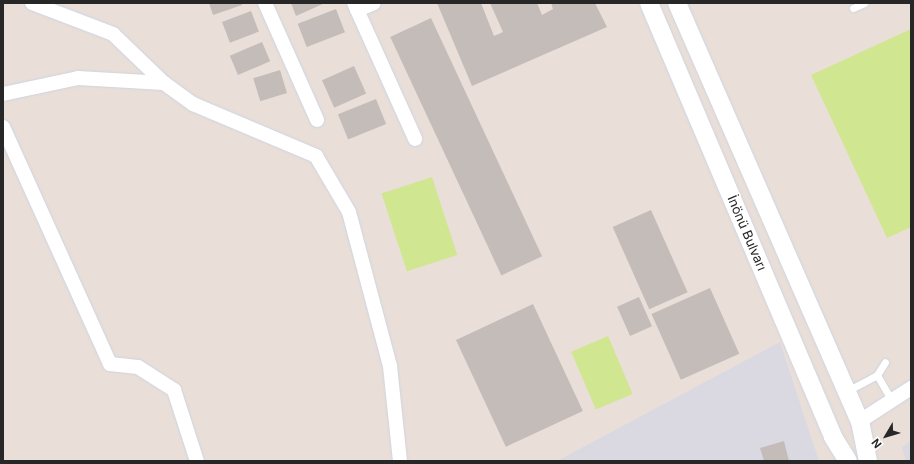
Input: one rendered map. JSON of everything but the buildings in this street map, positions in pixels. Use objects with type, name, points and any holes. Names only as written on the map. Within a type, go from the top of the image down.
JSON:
[{"type":"street","points":[[32,3],[113,34],[164,83],[193,104],[316,156],[349,212],[390,366],[400,461]]},
{"type":"street","points":[[265,3],[317,120]]},
{"type":"street","points":[[374,3],[356,7],[415,139]]},
{"type":"street","name":"İnönü Bulvarı","points":[[649,3],[833,437],[848,461]]},
{"type":"street","points":[[677,3],[860,421],[868,461]]},
{"type":"street","points":[[3,94],[78,78],[164,83]]},
{"type":"street","points":[[3,127],[110,364],[138,367],[174,390],[197,461]]},
{"type":"street","points":[[860,421],[911,388]]},
{"type":"lane","points":[[852,8],[864,3]]},
{"type":"lane","points":[[847,391],[877,376],[885,362]]},
{"type":"lane","points":[[877,376],[892,401]]},
{"type":"shaded area","points":[[780,342],[819,461],[557,461]]},
{"type":"shaded area","points":[[911,441],[911,461],[906,461],[902,447]]},
{"type":"green space","points":[[911,29],[911,227],[887,238],[811,75]]},
{"type":"green space","points":[[432,177],[457,255],[407,271],[382,193]]},
{"type":"green space","points":[[608,336],[633,394],[596,410],[571,352]]}]
